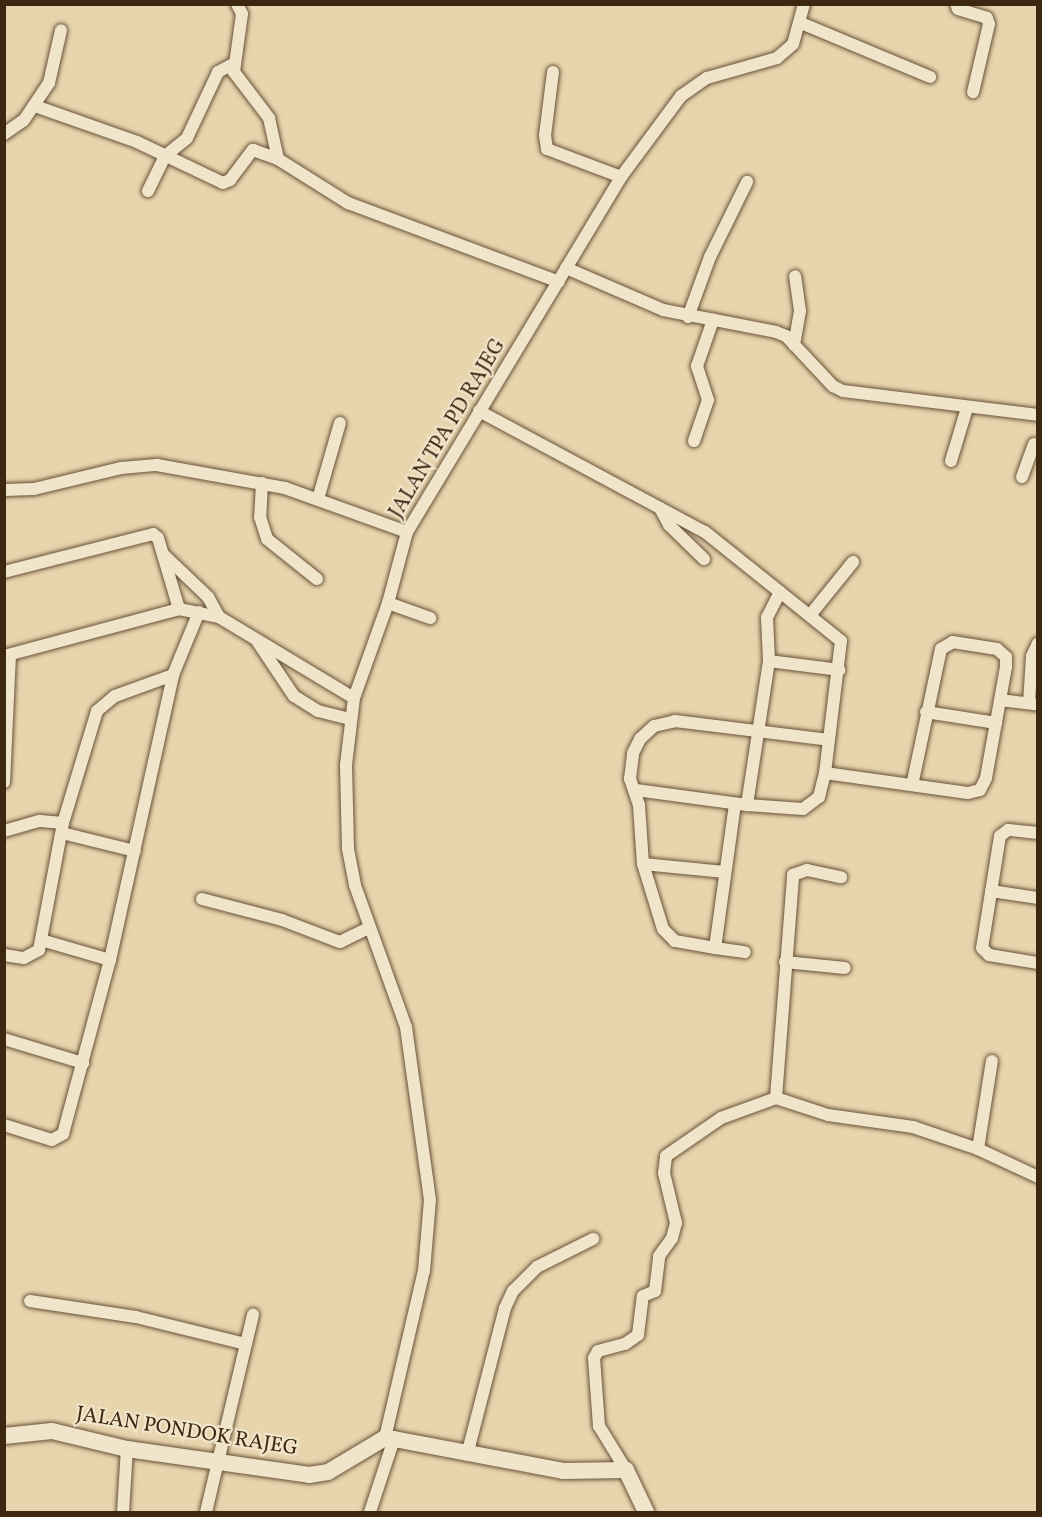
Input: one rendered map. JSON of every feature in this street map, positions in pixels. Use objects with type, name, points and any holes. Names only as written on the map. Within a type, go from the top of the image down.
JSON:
[{"type":"main road","name":"JALAN PONDOK RAJEG","points":[[4,1436],[52,1431],[127,1449],[309,1474],[328,1472],[390,1439]]},
{"type":"main road","points":[[390,1439],[563,1471],[626,1470],[646,1512]]},
{"type":"street","points":[[237,4],[242,14],[232,64],[238,79],[269,118],[278,159]]},
{"type":"street","name":"JALAN TPA PD RAJEG","points":[[370,1512],[390,1439],[424,1271],[430,1200],[406,1027],[355,885],[348,848],[345,798],[350,719],[354,698],[388,603],[407,532],[621,177],[681,96],[707,78],[777,58],[793,44],[801,23],[804,4]]},
{"type":"street","points":[[956,4],[958,9],[987,18],[989,24],[973,92]]},
{"type":"street","points":[[801,23],[930,76]]},
{"type":"street","points":[[4,135],[35,106],[49,83],[61,30]]},
{"type":"street","points":[[148,191],[165,156],[187,138],[216,76],[232,64]]},
{"type":"street","points":[[553,72],[545,135],[547,148],[621,177]]},
{"type":"street","points":[[35,106],[111,131],[223,183],[230,180],[253,150],[278,159],[348,203],[559,282]]},
{"type":"street","points":[[688,317],[710,257],[747,182]]},
{"type":"street","points":[[566,268],[641,303],[688,317],[776,332],[794,345],[823,377],[843,391],[1038,415]]},
{"type":"street","points":[[794,345],[800,311],[795,276]]},
{"type":"street","points":[[694,441],[707,404],[697,366],[713,320]]},
{"type":"street","points":[[951,461],[967,408]]},
{"type":"street","points":[[479,411],[726,545],[841,641],[825,773],[819,796],[803,809],[741,805],[636,790]]},
{"type":"street","points":[[318,499],[340,423]]},
{"type":"street","points":[[1022,477],[1036,441]]},
{"type":"street","points":[[4,490],[34,489],[121,468],[157,465],[262,483],[318,499],[407,532]]},
{"type":"street","points":[[262,483],[260,517],[267,539],[317,579]]},
{"type":"street","points":[[660,508],[669,525],[704,560]]},
{"type":"street","points":[[4,572],[144,534],[158,538],[178,609]]},
{"type":"street","points":[[163,554],[208,597],[219,617]]},
{"type":"street","points":[[811,614],[853,562]]},
{"type":"street","points":[[715,948],[725,872],[759,731],[769,661],[767,618],[780,592]]},
{"type":"street","points":[[388,603],[430,618]]},
{"type":"street","points":[[4,782],[8,656],[178,609],[219,617],[354,698]]},
{"type":"street","points":[[4,1125],[52,1140],[63,1134],[110,960],[173,675],[183,658],[199,612]]},
{"type":"street","points":[[255,637],[294,696],[318,711],[350,719]]},
{"type":"street","points":[[825,773],[968,793],[980,790],[986,778],[1006,667],[1003,652],[953,642],[941,649],[912,785]]},
{"type":"street","points":[[999,700],[1033,704],[1032,656],[1038,643]]},
{"type":"street","points":[[769,661],[839,670]]},
{"type":"street","points":[[4,955],[35,956],[41,940],[63,828],[97,711],[116,696],[173,675]]},
{"type":"street","points":[[926,712],[996,723]]},
{"type":"street","points":[[745,952],[715,948],[668,937],[643,864],[636,790],[630,779],[633,753],[654,726],[675,721],[829,740]]},
{"type":"street","points":[[4,831],[40,821],[135,851]]},
{"type":"street","points":[[1038,833],[1003,832],[982,939],[984,953],[1038,963]]},
{"type":"street","points":[[643,864],[725,872]]},
{"type":"street","points":[[776,1098],[793,875],[807,870],[841,877]]},
{"type":"street","points":[[991,891],[1038,898]]},
{"type":"street","points":[[202,898],[282,920],[340,942],[369,928]]},
{"type":"street","points":[[41,940],[110,960]]},
{"type":"street","points":[[785,962],[845,968]]},
{"type":"street","points":[[4,1039],[83,1063]]},
{"type":"street","points":[[978,1149],[992,1061]]},
{"type":"street","points":[[626,1470],[599,1426],[594,1358],[598,1351],[625,1344],[638,1335],[643,1296],[655,1291],[659,1256],[672,1238],[676,1223],[664,1173],[666,1156],[721,1118],[776,1098],[828,1115],[913,1127],[978,1149],[1038,1177]]},
{"type":"street","points":[[467,1455],[505,1308],[513,1291],[537,1267],[593,1239]]},
{"type":"street","points":[[30,1301],[136,1317],[246,1344]]},
{"type":"street","points":[[206,1512],[220,1463],[253,1315]]},
{"type":"street","points":[[123,1512],[127,1449]]}]
